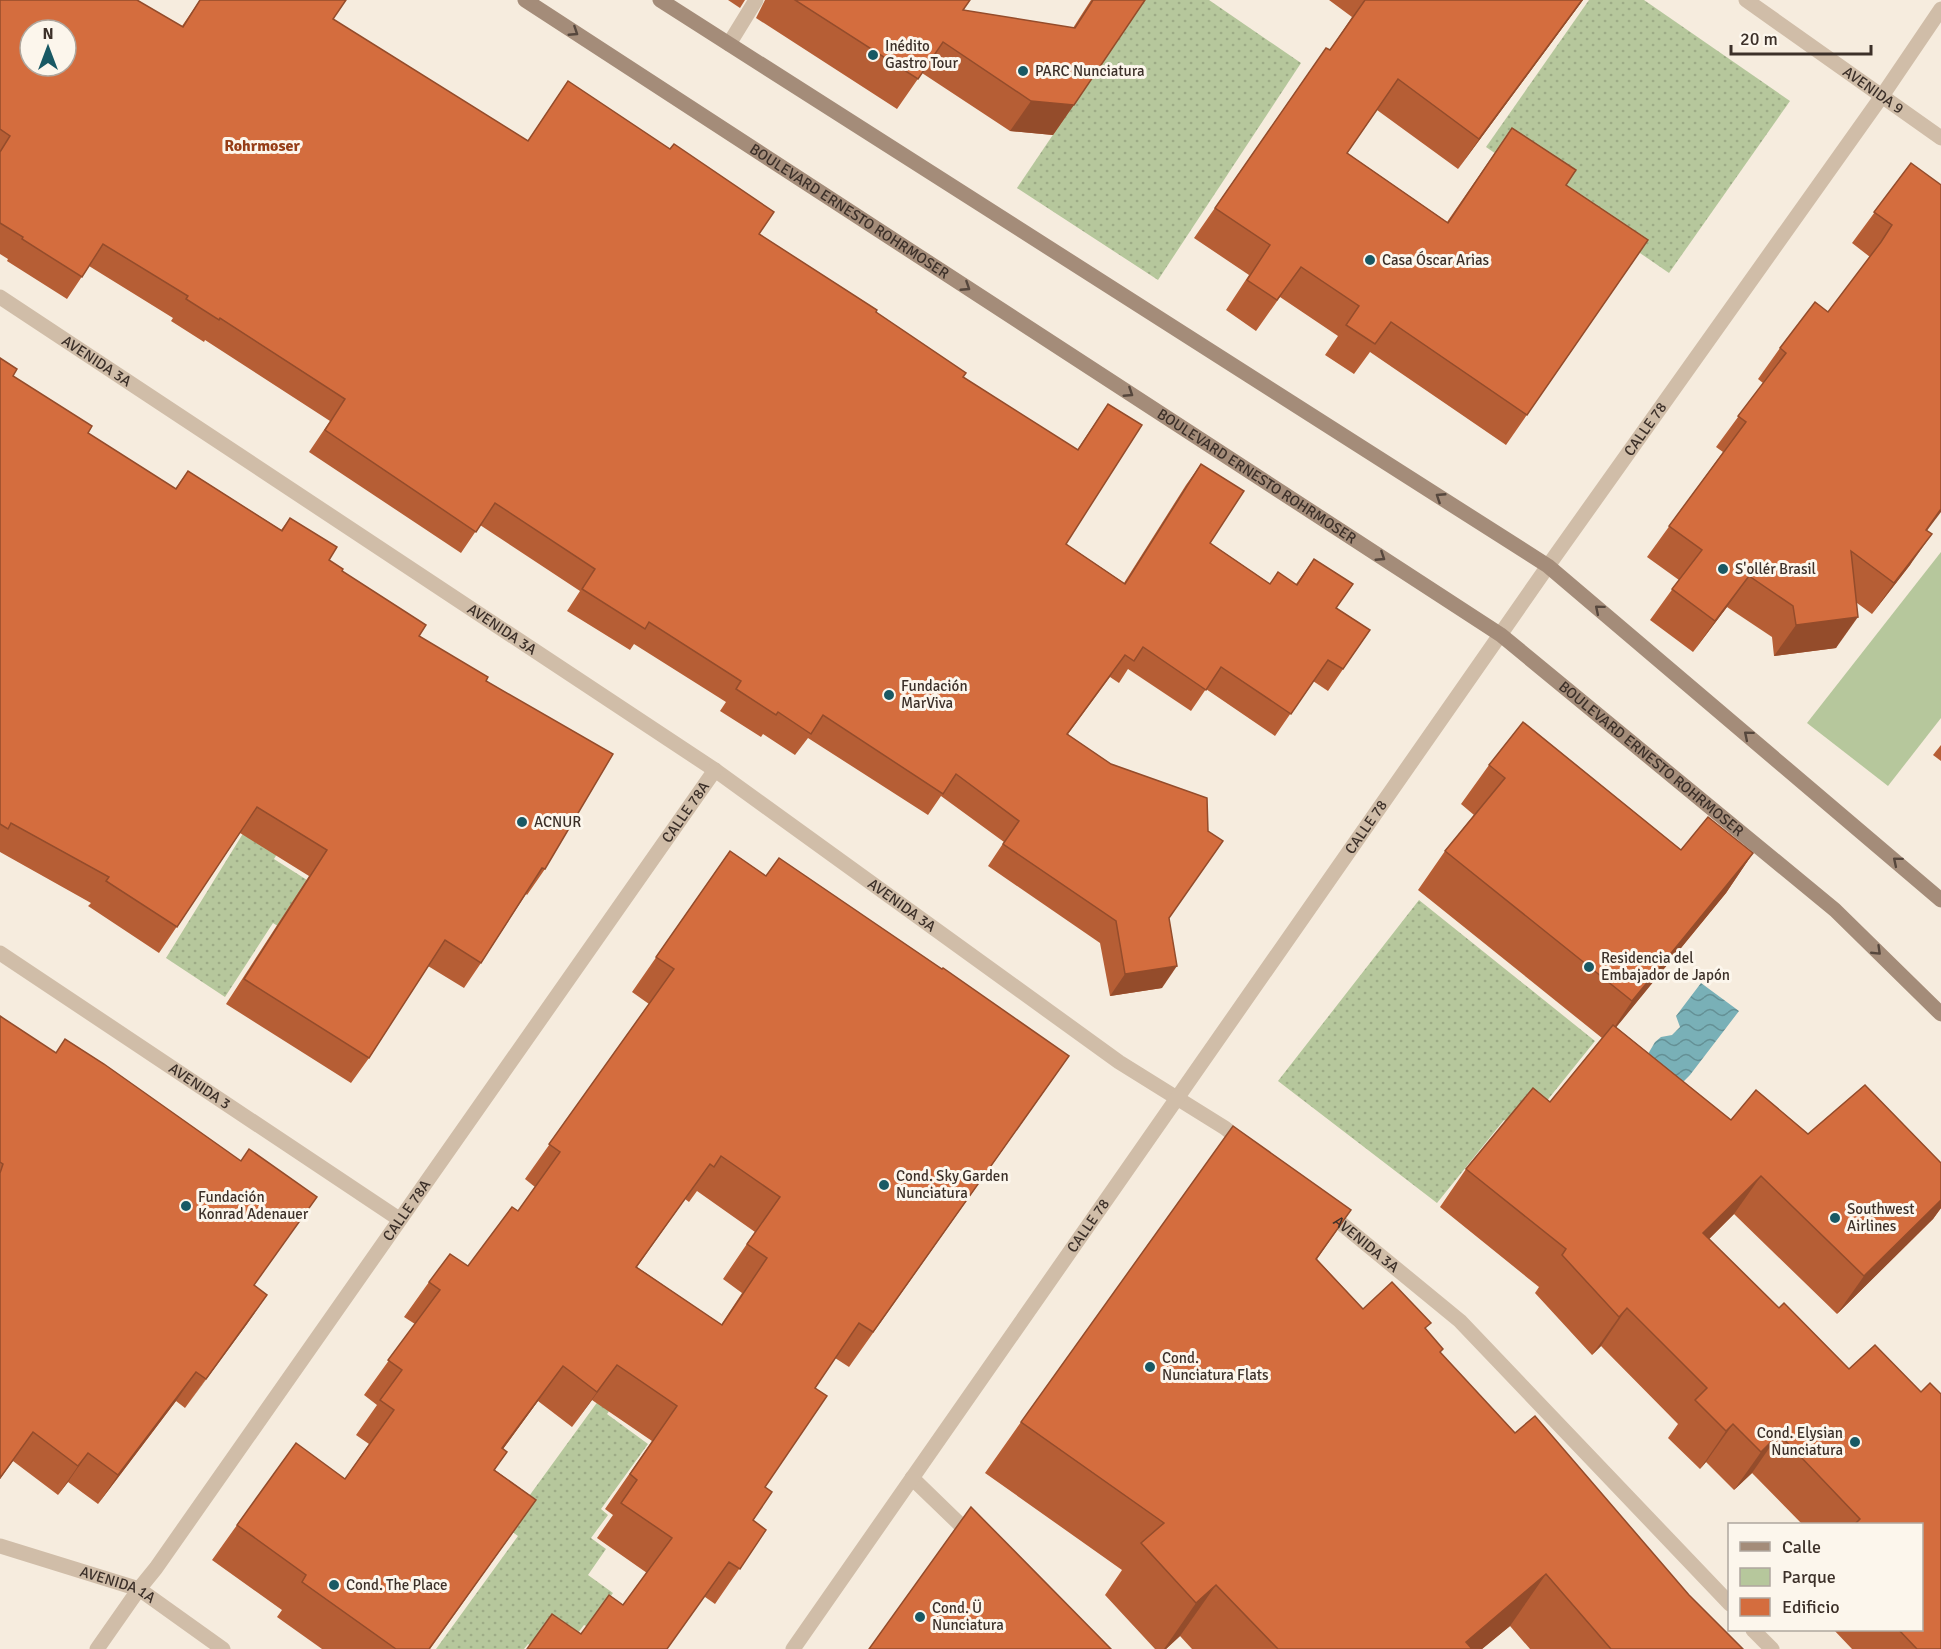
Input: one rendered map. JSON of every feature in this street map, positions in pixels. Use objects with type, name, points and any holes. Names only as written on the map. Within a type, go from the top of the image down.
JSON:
[{"type":"main road","name":"BOULEVARD ERNESTO ROHRMOSER","points":[[525,0],[1501,635],[1835,910],[1941,1014]]},
{"type":"main road","points":[[660,0],[1548,566],[1941,900]]},
{"type":"street","points":[[729,44],[756,0]]},
{"type":"street","name":"AVENIDA 9","points":[[1746,0],[1941,138]]},
{"type":"street","name":"CALLE 78","points":[[794,1649],[1548,566],[1882,96],[1941,9]]},
{"type":"street","name":"AVENIDA 3A","points":[[0,297],[715,770],[1119,1062],[1225,1128],[1253,1151]]},
{"type":"street","name":"CALLE 78A","points":[[97,1649],[715,770]]},
{"type":"street","name":"AVENIDA 3","points":[[0,953],[399,1220]]},
{"type":"street","name":"AVENIDA 3A","points":[[1316,1203],[1460,1321],[1728,1602]]},
{"type":"street","points":[[912,1479],[985,1549]]},
{"type":"street","name":"AVENIDA 1A","points":[[0,1546],[139,1589],[224,1649]]},
{"type":"street","points":[[1755,1631],[1772,1649]]},
{"type":"green space","points":[[1144,0],[1209,0],[1301,63],[1158,280],[1017,188]]},
{"type":"green space","points":[[1589,0],[1644,0],[1790,101],[1669,273],[1486,147]]},
{"type":"green space","points":[[1941,552],[1941,718],[1888,786],[1807,723]]},
{"type":"green space","points":[[247,827],[280,849],[274,859],[318,887],[289,933],[273,923],[225,997],[166,958]]},
{"type":"green space","points":[[1419,900],[1595,1041],[1521,1133],[1504,1120],[1437,1203],[1278,1081]]},
{"type":"green space","points":[[617,1375],[629,1384],[607,1414],[648,1444],[601,1509],[608,1515],[591,1538],[606,1549],[588,1575],[613,1593],[588,1627],[584,1625],[566,1649],[536,1649],[528,1644],[524,1649],[436,1649],[518,1536],[484,1511],[511,1521]]},
{"type":"water","points":[[1701,983],[1739,1011],[1690,1075],[1684,1081],[1677,1083],[1648,1054],[1655,1042],[1661,1037],[1672,1035],[1680,1027],[1676,1016]]},
{"type":"building","points":[[0,0],[137,0],[183,27],[200,0],[346,0],[333,19],[528,141],[568,81],[670,149],[674,144],[774,212],[759,234],[877,310],[876,312],[966,373],[963,377],[1078,450],[1108,404],[1142,425],[1066,544],[1125,584],[1201,464],[1244,491],[1210,543],[1270,584],[1278,572],[1297,585],[1314,559],[1353,584],[1336,608],[1370,630],[1343,669],[1328,660],[1291,714],[1221,667],[1206,690],[1143,647],[1134,661],[1125,655],[1067,734],[1111,764],[1207,798],[1208,831],[1223,841],[1169,918],[1177,966],[1125,974],[1116,921],[1003,844],[1019,821],[956,774],[943,794],[823,715],[811,734],[778,712],[776,715],[736,689],[741,681],[649,622],[645,629],[582,589],[595,569],[495,503],[476,532],[325,430],[345,399],[220,318],[219,320],[186,299],[188,296],[103,244],[82,277],[0,223],[0,152],[10,136],[0,129]]},
{"type":"building","points":[[795,0],[970,0],[963,10],[1075,28],[1093,0],[1145,0],[1074,105],[1031,101],[943,42],[918,79]]},
{"type":"building","points":[[1365,0],[1582,0],[1479,139],[1398,79],[1347,153],[1448,223],[1512,128],[1576,170],[1566,185],[1648,240],[1527,415],[1391,322],[1375,344],[1346,325],[1359,306],[1301,267],[1277,300],[1247,280],[1270,245],[1215,208],[1326,48],[1330,50]]},
{"type":"building","points":[[1911,163],[1941,185],[1941,509],[1926,530],[1932,534],[1894,583],[1851,551],[1858,617],[1796,625],[1793,606],[1749,576],[1715,621],[1672,589],[1702,550],[1669,526],[1746,422],[1738,416],[1786,353],[1780,348],[1815,302],[1828,312],[1881,242],[1892,225],[1874,212]]},
{"type":"building","points":[[0,358],[17,369],[13,376],[92,426],[88,433],[176,489],[188,471],[282,531],[290,518],[337,547],[329,560],[343,569],[342,571],[426,625],[419,636],[488,677],[486,681],[613,754],[545,869],[542,868],[481,963],[445,940],[369,1058],[244,979],[327,850],[257,807],[177,927],[106,881],[109,877],[11,823],[8,829],[0,824]]},
{"type":"building","name":"Residencia del Embajador de Japón","points":[[1523,722],[1681,850],[1708,817],[1753,853],[1632,1001],[1445,851],[1505,778],[1489,765]]},
{"type":"building","points":[[730,851],[766,876],[779,858],[1069,1056],[873,1332],[859,1323],[815,1388],[827,1396],[765,1487],[772,1492],[753,1520],[766,1530],[740,1569],[729,1562],[667,1649],[527,1649],[552,1614],[581,1634],[609,1595],[623,1605],[672,1538],[621,1503],[637,1480],[630,1474],[677,1406],[617,1365],[597,1392],[563,1366],[502,1448],[507,1452],[494,1470],[536,1500],[429,1649],[396,1649],[302,1582],[306,1575],[237,1525],[296,1443],[345,1479],[394,1410],[380,1400],[402,1370],[388,1360],[440,1290],[429,1282],[450,1254],[468,1266],[512,1207],[518,1211],[560,1152],[549,1144],[674,969],[656,957]],"holes":[[[721,1156],[780,1197],[747,1244],[767,1258],[722,1325],[636,1267],[710,1164],[714,1167]]]},
{"type":"building","points":[[0,1016],[56,1053],[65,1039],[241,1161],[249,1149],[317,1197],[254,1285],[267,1295],[206,1379],[196,1372],[118,1475],[88,1453],[78,1466],[33,1432],[0,1478],[0,1173],[3,1164],[0,1162]]},
{"type":"building","points":[[1613,1025],[1731,1120],[1756,1090],[1808,1134],[1865,1085],[1941,1163],[1941,1200],[1864,1276],[1761,1176],[1703,1233],[1779,1308],[1784,1303],[1849,1369],[1875,1345],[1921,1392],[1930,1383],[1941,1394],[1941,1649],[1917,1649],[1900,1631],[1923,1631],[1923,1523],[1856,1523],[1860,1519],[1779,1434],[1761,1452],[1733,1424],[1726,1431],[1695,1400],[1707,1388],[1627,1308],[1619,1317],[1562,1255],[1566,1249],[1466,1169],[1533,1088],[1550,1102]]},
{"type":"building","points":[[1233,1126],[1351,1210],[1316,1259],[1363,1309],[1392,1282],[1431,1323],[1425,1328],[1443,1349],[1440,1352],[1515,1433],[1535,1416],[1689,1595],[1743,1649],[1611,1649],[1546,1574],[1466,1642],[1472,1649],[1278,1649],[1216,1585],[1196,1603],[1141,1543],[1164,1523],[1021,1422]]},
{"type":"building","points":[[971,1507],[1111,1649],[869,1649]]},
{"type":"place","name":"Inédito Gastro Tour","points":[[873,55]]},
{"type":"place","name":"PARC Nunciatura","points":[[1023,71]]},
{"type":"place","name":"Casa Óscar Arias","points":[[1370,260]]},
{"type":"place","name":"S'ollér Brasil","points":[[1723,569]]},
{"type":"place","name":"Fundación MarViva","points":[[889,695]]},
{"type":"place","name":"ACNUR","points":[[522,822]]},
{"type":"place","name":"Residencia del Embajador de Japón","points":[[1589,967]]},
{"type":"place","name":"Cond. Sky Garden Nunciatura","points":[[884,1185]]},
{"type":"place","name":"Fundación Konrad Adenauer","points":[[186,1206]]},
{"type":"place","name":"Southwest Airlines","points":[[1835,1218]]},
{"type":"place","name":"Cond. Nunciatura Flats","points":[[1150,1367]]},
{"type":"place","name":"Cond. Elysian Nunciatura","points":[[1855,1442]]},
{"type":"place","name":"Cond. The Place","points":[[334,1585]]},
{"type":"place","name":"Cond. Ü Nunciatura","points":[[920,1617]]},
{"type":"district","name":"Rohrmoser","points":[[262,145]]}]
